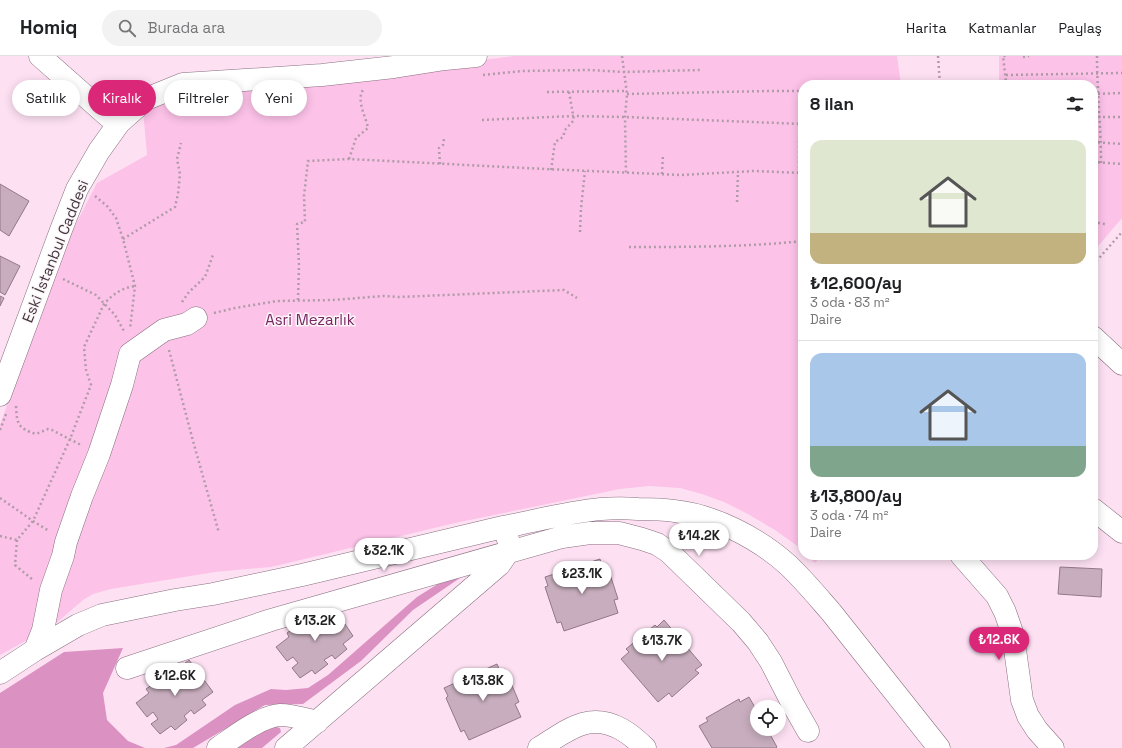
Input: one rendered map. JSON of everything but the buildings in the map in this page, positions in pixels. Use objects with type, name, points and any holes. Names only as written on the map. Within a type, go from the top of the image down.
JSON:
[{"type":"street","points":[[40,56],[109,117]]},
{"type":"street","name":"Eski İstanbul Caddesi","points":[[0,369],[67,185],[94,135],[125,100],[154,83],[194,74],[312,68],[409,56]]},
{"type":"street","name":"Eski İstanbul Caddesi","points":[[8,400],[61,230],[78,189],[99,151],[119,123],[146,99],[183,84],[322,75],[394,67],[446,57],[477,66]]},
{"type":"street","points":[[35,650],[43,630],[51,590],[63,556],[66,542],[82,496],[100,454],[122,385],[129,346],[164,330],[187,324],[188,311]]},
{"type":"street","points":[[1098,342],[1122,364]]},
{"type":"street","points":[[0,673],[78,624],[102,615],[302,575],[503,527],[584,512],[602,509],[676,511],[700,516],[722,523],[770,550],[788,565],[831,612],[939,748]]},
{"type":"street","points":[[1098,513],[1122,532]]},
{"type":"street","points":[[286,748],[486,577],[498,565],[509,552],[510,544],[503,527]]},
{"type":"street","points":[[127,668],[271,620],[562,537],[590,533],[620,533],[656,544],[669,552],[741,622],[772,662],[808,731]]},
{"type":"street","points":[[965,560],[997,596],[1005,612],[1013,635],[1022,700],[1037,730],[1052,748]]},
{"type":"street","points":[[218,748],[260,721],[270,717],[280,715],[291,716],[317,722]]},
{"type":"street","points":[[539,748],[572,728],[588,722],[602,722],[623,731],[645,748]]},
{"type":"path","points":[[622,56],[627,92],[625,117],[626,173]]},
{"type":"path","points":[[938,56],[940,80]]},
{"type":"path","points":[[1006,80],[1003,56],[1008,56]]},
{"type":"path","points":[[1023,56],[1029,56]]},
{"type":"path","points":[[1097,56],[1097,80]]},
{"type":"path","points":[[477,66],[522,71],[589,70],[624,72],[702,70]]},
{"type":"path","points":[[1006,75],[1122,73]]},
{"type":"path","points":[[349,158],[356,138],[368,128],[367,120],[362,109],[361,92],[366,86]]},
{"type":"path","points":[[547,92],[798,91]]},
{"type":"path","points":[[551,170],[555,142],[563,137],[565,130],[574,120],[569,92]]},
{"type":"path","points":[[1102,163],[1098,94],[1122,94]]},
{"type":"path","points":[[482,120],[573,116],[798,124]]},
{"type":"path","points":[[1100,116],[1122,117]]},
{"type":"path","points":[[440,164],[439,148],[443,145],[444,139]]},
{"type":"path","points":[[123,239],[175,207],[180,174],[177,159],[182,143]]},
{"type":"path","points":[[1098,143],[1122,144]]},
{"type":"path","points":[[662,174],[663,154]]},
{"type":"path","points":[[298,300],[299,265],[297,224],[305,222],[304,196],[308,162],[349,158],[551,170],[682,175],[738,172],[798,173]]},
{"type":"path","points":[[1098,163],[1122,164]]},
{"type":"path","points":[[580,232],[585,171]]},
{"type":"path","points":[[737,202],[738,172]]},
{"type":"path","points":[[94,195],[107,206],[116,218],[135,286],[129,346]]},
{"type":"path","points":[[1098,223],[1105,224]]},
{"type":"path","points":[[1098,259],[1122,232]]},
{"type":"path","points":[[629,247],[702,246],[798,242]]},
{"type":"path","points":[[214,255],[205,277],[189,292],[188,311],[235,308],[270,302],[332,300],[384,296],[399,297],[564,290],[577,298]]},
{"type":"path","points":[[56,276],[96,295],[115,315],[129,346]]},
{"type":"path","points":[[51,590],[29,578],[15,565],[17,540],[32,521],[70,439],[92,385],[86,370],[84,347],[104,304],[124,288],[135,286]]},
{"type":"path","points":[[164,330],[193,442],[219,533]]},
{"type":"path","points":[[8,400],[18,423],[27,431],[36,434],[48,429],[100,454]]},
{"type":"path","points":[[0,498],[32,521],[66,542]]},
{"type":"path","points":[[0,536],[17,540]]},
{"type":"green space","name":"Asri Mezarlık","points":[[514,56],[897,56],[900,80],[798,80],[798,547],[775,530],[746,513],[724,502],[702,494],[680,488],[649,486],[620,489],[455,523],[271,567],[215,572],[111,589],[93,594],[83,600],[54,625],[0,655],[0,425],[60,255],[97,183],[147,155],[144,116],[156,116],[156,104],[164,100],[164,116],[243,116],[243,90],[251,90],[251,116],[307,116],[307,85],[397,71]]},
{"type":"green space","points":[[999,56],[1122,56],[1122,218],[1098,246],[1098,80],[999,80]]},
{"type":"shaded area","points":[[463,574],[460,578],[413,610],[361,661],[303,704],[265,705],[193,748],[164,748],[176,745],[235,705],[271,689],[286,690],[308,688],[328,675],[417,597],[449,577]]},
{"type":"shaded area","points":[[123,648],[103,693],[107,720],[128,741],[145,748],[0,748],[0,693],[64,652]]},
{"type":"shaded area","points":[[274,726],[280,728],[281,732],[262,748],[237,748],[266,728]]}]
